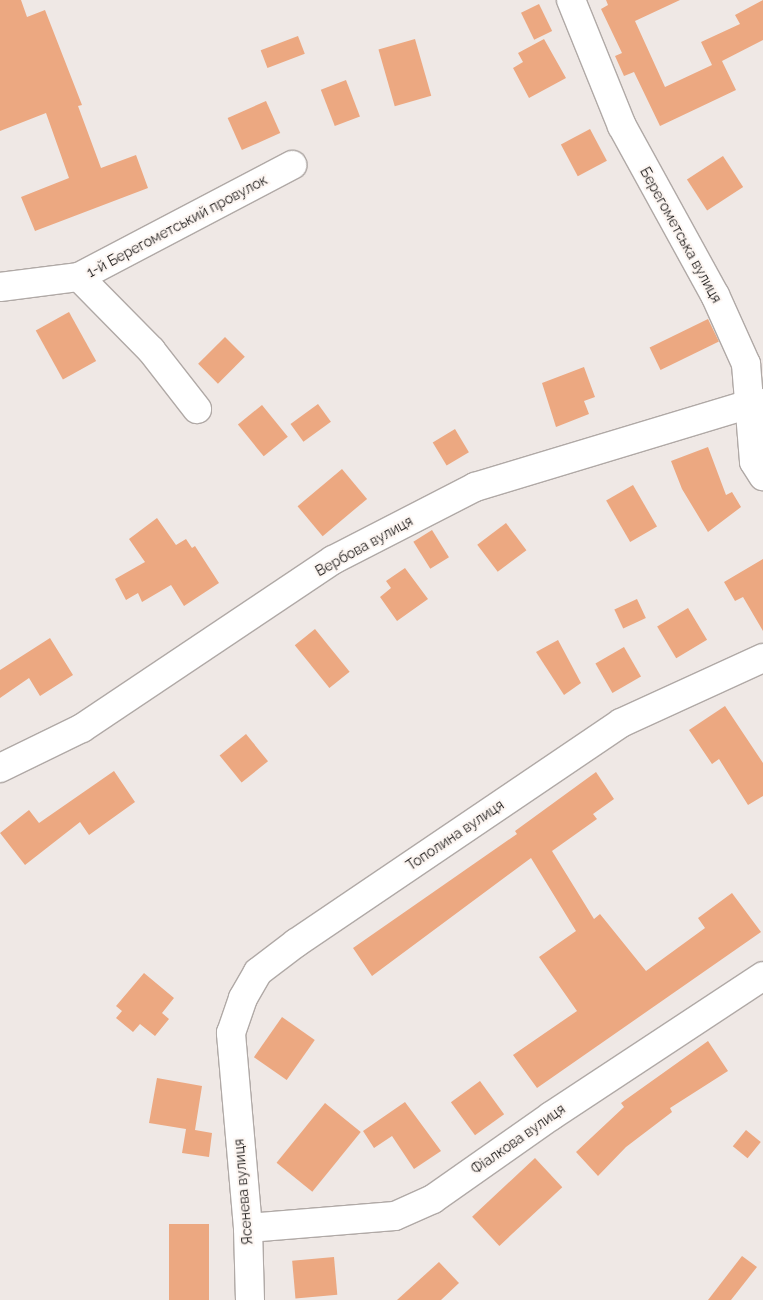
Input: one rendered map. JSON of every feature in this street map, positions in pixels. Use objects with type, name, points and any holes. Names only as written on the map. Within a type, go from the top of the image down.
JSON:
[{"type":"street","name":"Берегометська вулиця","points":[[571,0],[622,126],[715,295],[746,364],[755,404],[754,462],[763,476]]},
{"type":"street","name":"1-й Берегометський провулок","points":[[0,287],[79,278],[292,165]]},
{"type":"street","points":[[79,278],[150,350],[197,409]]},
{"type":"street","name":"Вербова вулиця","points":[[0,768],[82,728],[334,560],[475,487],[755,404]]},
{"type":"street","name":"Тополина вулиця","points":[[234,1084],[231,1033],[244,998],[258,972],[296,943],[621,723],[763,658]]},
{"type":"street","name":"Фіалкова вулиця","points":[[248,1228],[395,1216],[433,1199],[551,1116],[763,976]]},
{"type":"street","name":"Ясенева вулиця","points":[[234,1084],[248,1228],[250,1300]]},
{"type":"building","points":[[0,0],[21,0],[27,17],[45,10],[82,105],[78,106],[101,168],[136,155],[148,188],[35,231],[21,197],[69,178],[46,113],[0,131]]},
{"type":"building","points":[[606,0],[680,0],[635,21],[665,87],[712,65],[701,42],[740,24],[735,15],[763,0],[763,40],[722,61],[736,90],[660,126],[634,72],[624,76],[615,56],[622,53],[601,9],[608,5]]},
{"type":"building","points":[[539,4],[552,31],[534,40],[521,13]]},
{"type":"building","points":[[298,36],[305,54],[267,68],[261,50]]},
{"type":"building","points":[[415,39],[431,96],[395,106],[378,49]]},
{"type":"building","points":[[544,39],[566,78],[529,98],[513,68],[523,62],[518,53]]},
{"type":"building","points":[[346,80],[360,116],[335,126],[321,90]]},
{"type":"building","points":[[266,101],[280,133],[242,150],[228,118]]},
{"type":"building","points":[[590,129],[607,161],[578,176],[561,144]]},
{"type":"building","points":[[723,156],[743,187],[707,210],[687,179]]},
{"type":"building","points":[[69,312],[96,361],[63,379],[36,330]]},
{"type":"building","points":[[708,319],[719,341],[661,370],[650,347]]},
{"type":"building","points":[[225,337],[245,357],[218,384],[198,364]]},
{"type":"building","points":[[584,367],[595,397],[584,401],[589,414],[556,427],[542,383]]},
{"type":"building","points":[[318,404],[331,422],[303,442],[290,424]]},
{"type":"building","points":[[262,405],[288,437],[264,456],[238,425]]},
{"type":"building","points":[[455,429],[469,452],[447,466],[433,442]]},
{"type":"building","points":[[708,447],[726,495],[732,492],[741,507],[708,532],[682,489],[671,461]]},
{"type":"building","points":[[342,469],[367,499],[323,536],[298,506]]},
{"type":"building","points":[[633,485],[657,527],[630,542],[606,500]]},
{"type":"building","points":[[157,518],[176,545],[186,539],[192,548],[195,546],[219,583],[184,606],[171,585],[142,602],[138,593],[126,600],[115,579],[145,562],[129,539]]},
{"type":"building","points":[[506,523],[526,550],[498,572],[477,545]]},
{"type":"building","points":[[432,530],[449,557],[430,569],[413,542]]},
{"type":"building","points":[[763,559],[763,631],[743,597],[735,601],[724,582]]},
{"type":"building","points":[[405,568],[428,599],[397,621],[380,597],[391,588],[386,581]]},
{"type":"building","points":[[637,599],[646,618],[623,629],[614,610]]},
{"type":"building","points":[[688,608],[707,640],[676,658],[657,627]]},
{"type":"building","points":[[315,629],[350,672],[329,688],[295,645]]},
{"type":"building","points":[[50,638],[73,675],[40,696],[29,678],[0,698],[0,670]]},
{"type":"building","points":[[558,640],[581,683],[564,695],[536,652]]},
{"type":"building","points":[[624,647],[641,676],[612,693],[595,664]]},
{"type":"building","points":[[725,706],[763,763],[763,796],[748,805],[719,759],[712,764],[689,730]]},
{"type":"building","points":[[246,734],[268,761],[242,783],[220,755]]},
{"type":"building","points":[[114,771],[135,802],[89,835],[80,822],[25,865],[0,833],[29,810],[39,823]]},
{"type":"building","points":[[596,772],[614,799],[593,814],[597,819],[552,851],[594,919],[600,914],[646,971],[705,928],[698,918],[732,893],[761,932],[537,1088],[513,1055],[577,1011],[539,957],[576,931],[531,858],[372,976],[353,948],[517,834],[515,831]]},
{"type":"building","points":[[144,973],[174,998],[162,1013],[169,1019],[155,1036],[140,1024],[133,1032],[116,1018],[122,1011],[116,1006]]},
{"type":"building","points":[[282,1017],[315,1040],[287,1080],[254,1057]]},
{"type":"building","points":[[708,1041],[728,1071],[670,1108],[672,1112],[626,1147],[598,1176],[576,1152],[624,1107],[621,1103]]},
{"type":"building","points":[[157,1078],[202,1086],[195,1130],[212,1133],[209,1157],[182,1153],[186,1129],[149,1123]]},
{"type":"building","points":[[480,1081],[504,1114],[475,1135],[451,1102]]},
{"type":"building","points":[[405,1102],[441,1151],[414,1169],[392,1136],[374,1148],[363,1131]]},
{"type":"building","points":[[325,1103],[361,1132],[312,1192],[277,1163]]},
{"type":"building","points":[[746,1130],[761,1142],[748,1158],[733,1146]]},
{"type":"building","points":[[535,1158],[562,1187],[499,1246],[472,1217]]},
{"type":"building","points":[[169,1224],[209,1224],[209,1300],[169,1300]]},
{"type":"building","points":[[742,1256],[757,1267],[731,1300],[708,1300]]},
{"type":"building","points":[[334,1257],[337,1295],[295,1299],[292,1261]]},
{"type":"building","points":[[439,1262],[459,1283],[441,1300],[397,1300]]}]
